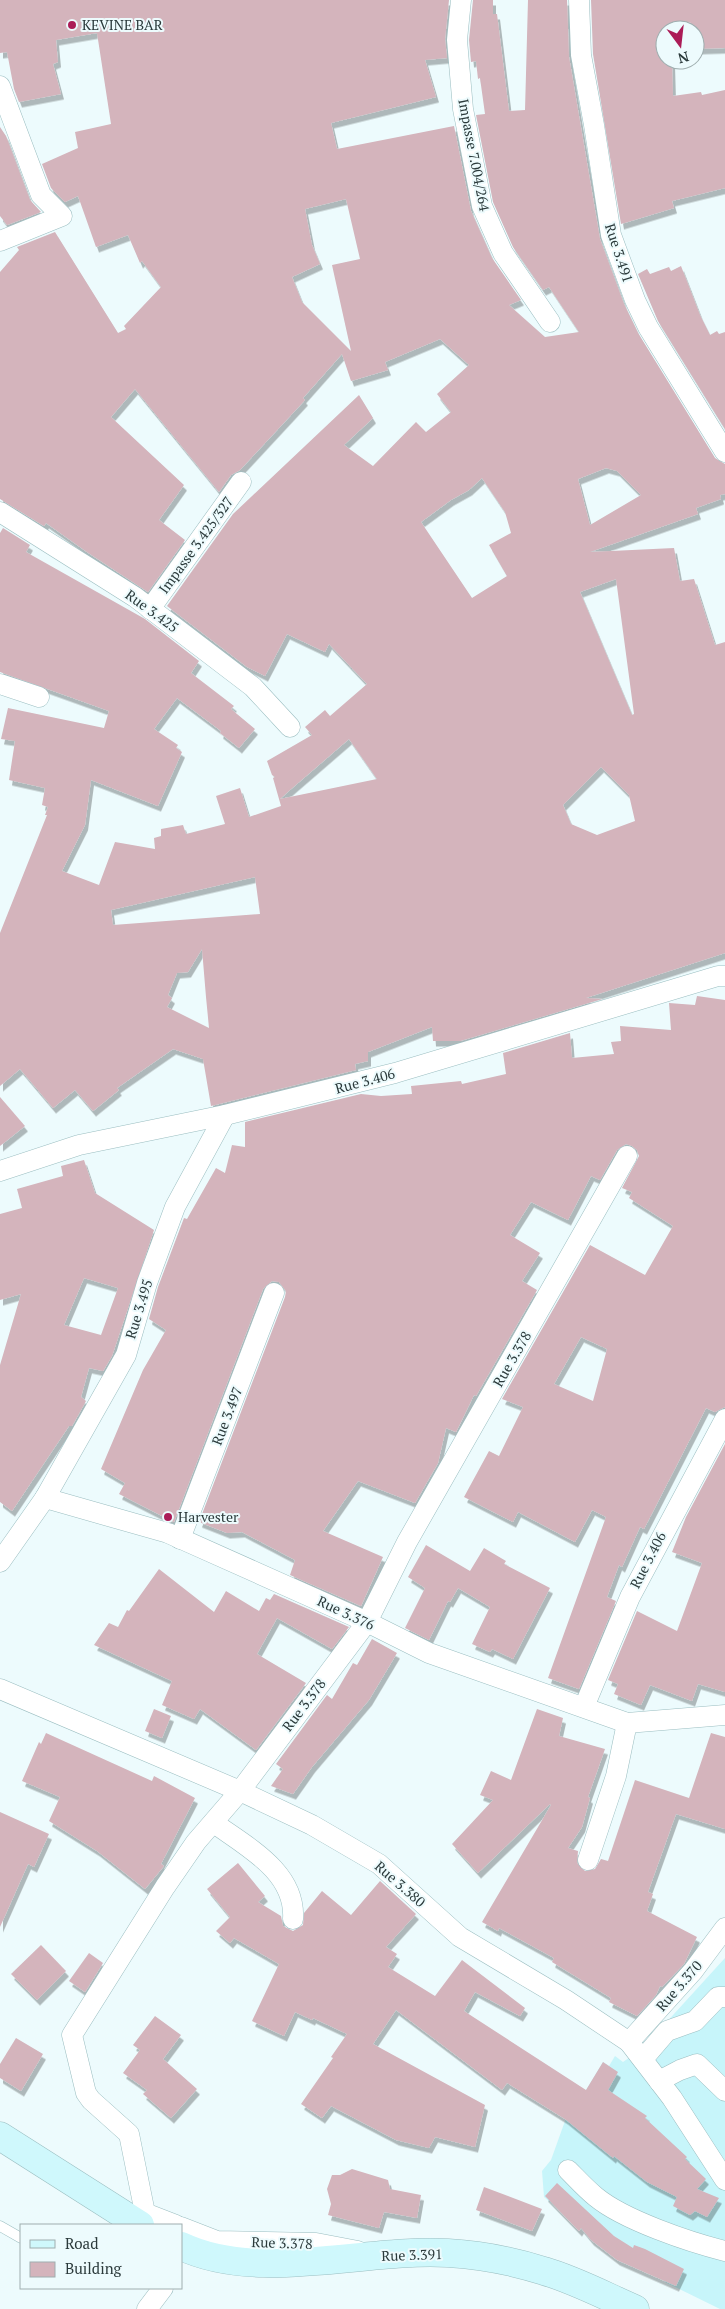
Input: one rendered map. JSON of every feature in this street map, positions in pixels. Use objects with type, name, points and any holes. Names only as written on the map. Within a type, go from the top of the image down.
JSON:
[{"type":"main road","points":[[0,2136],[138,2224]]},
{"type":"main road","name":"Rue 3.391","points":[[184,2247],[226,2260],[266,2263],[446,2253],[497,2259],[546,2271],[635,2309]]},
{"type":"street","name":"Impasse 7.004/264","points":[[461,0],[457,40],[461,89],[482,206],[503,253],[550,322]]},
{"type":"street","name":"Rue 3.491","points":[[579,0],[581,55],[611,235],[635,300],[648,327],[725,452]]},
{"type":"street","points":[[0,86],[41,195],[62,216],[0,241]]},
{"type":"street","name":"Impasse 3.425/327","points":[[150,609],[241,482]]},
{"type":"street","name":"Rue 3.425","points":[[0,512],[150,609],[253,687],[290,728]]},
{"type":"street","points":[[0,684],[39,697]]},
{"type":"street","name":"Rue 3.406","points":[[0,1171],[78,1145],[226,1115],[396,1073],[718,976],[725,976]]},
{"type":"street","name":"Rue 3.495","points":[[45,1498],[126,1355],[147,1283],[175,1207],[226,1115]]},
{"type":"street","name":"Rue 3.378","points":[[173,2224],[145,2213],[129,2134],[91,2100],[86,2093],[72,2035],[165,1887],[196,1842],[240,1791],[367,1622],[407,1542],[627,1156]]},
{"type":"street","name":"Rue 3.497","points":[[180,1538],[274,1293]]},
{"type":"street","name":"Rue 3.406","points":[[584,1707],[630,1597],[725,1419]]},
{"type":"street","points":[[0,1562],[45,1498]]},
{"type":"street","name":"Rue 3.376","points":[[45,1498],[180,1538],[367,1622],[429,1653],[627,1723],[725,1715]]},
{"type":"street","name":"Rue 3.380","points":[[0,1689],[240,1791],[312,1825],[379,1864],[460,1937],[566,2000],[629,2042],[659,2081],[725,2180]]},
{"type":"street","points":[[588,1860],[616,1776],[627,1723]]},
{"type":"street","points":[[214,1823],[267,1862],[284,1880],[294,1907],[293,1919]]},
{"type":"street","name":"Rue 3.370","points":[[629,2042],[693,1971],[725,1928]]},
{"type":"street","points":[[643,2059],[667,2031],[695,2021],[718,1998],[725,1997]]},
{"type":"street","points":[[659,2081],[680,2070],[698,2065],[725,2091]]},
{"type":"street","points":[[568,2170],[597,2198],[638,2221],[700,2245],[725,2251]]},
{"type":"street","points":[[147,2309],[162,2289]]},
{"type":"lane","points":[[0,2226],[20,2237]]},
{"type":"shaded area","points":[[725,1958],[725,2309],[720,2309],[665,2282],[660,2272],[592,2241],[581,2228],[544,2197],[542,2171],[551,2160],[565,2121],[603,2062],[609,2066],[615,2056],[623,2062],[643,2048]]},
{"type":"building","points":[[0,0],[449,0],[445,39],[447,58],[425,60],[436,97],[331,123],[337,149],[454,126],[471,211],[492,258],[521,300],[509,305],[545,337],[579,332],[549,287],[543,290],[513,247],[493,202],[476,115],[485,114],[480,78],[478,79],[476,61],[471,62],[469,40],[473,0],[493,0],[493,14],[497,14],[509,111],[525,110],[528,0],[567,0],[569,57],[600,239],[624,304],[638,333],[715,458],[725,464],[725,494],[720,495],[721,499],[696,508],[698,514],[590,552],[674,548],[680,581],[694,579],[715,645],[725,642],[725,953],[586,998],[602,999],[460,1041],[433,1041],[432,1027],[368,1052],[368,1061],[355,1064],[356,1070],[211,1106],[203,1059],[173,1049],[117,1088],[119,1090],[93,1111],[75,1090],[53,1108],[20,1069],[0,1086],[0,933],[47,815],[45,815],[48,807],[42,805],[45,788],[9,780],[15,741],[1,739],[8,708],[104,728],[109,711],[0,672],[0,533],[3,528],[30,545],[26,552],[145,619],[199,661],[191,673],[234,706],[231,709],[255,729],[239,748],[220,733],[221,731],[177,698],[154,729],[178,745],[176,748],[182,752],[158,806],[91,780],[85,825],[62,871],[99,885],[115,842],[155,849],[154,838],[161,836],[161,829],[183,825],[186,834],[225,824],[216,796],[240,788],[249,817],[281,806],[273,778],[275,777],[272,775],[267,761],[312,735],[305,727],[325,710],[330,716],[367,684],[329,644],[325,652],[287,634],[265,676],[247,667],[167,606],[233,514],[359,395],[373,418],[344,445],[373,466],[416,422],[426,432],[451,412],[437,394],[469,365],[440,339],[385,362],[388,370],[351,381],[342,354],[303,398],[305,400],[240,470],[231,475],[219,492],[135,389],[111,417],[184,485],[159,520],[185,540],[148,592],[46,523],[44,526],[0,499],[0,272],[19,250],[17,247],[55,232],[118,333],[126,329],[124,326],[161,287],[142,261],[140,263],[128,235],[96,247],[78,196],[65,202],[51,188],[42,164],[78,148],[75,132],[111,124],[97,33],[56,40],[58,62],[53,64],[61,94],[19,102],[14,89],[7,52],[0,53]],"holes":[[[346,199],[360,259],[332,265],[351,351],[302,302],[292,277],[320,264],[312,245],[305,209]],[[606,468],[617,471],[641,495],[590,525],[578,479]],[[482,478],[505,512],[511,533],[489,545],[507,576],[472,598],[421,522],[451,500],[469,490]],[[616,579],[634,714],[632,715],[580,592]],[[349,739],[377,779],[280,799]],[[601,767],[629,795],[635,821],[597,835],[571,824],[563,805]],[[255,877],[260,914],[113,925],[111,910]],[[202,949],[209,1028],[167,1007],[172,998],[168,995],[177,973],[188,972]]]},
{"type":"building","points":[[591,0],[725,0],[725,48],[705,49],[705,20],[655,20],[655,70],[672,70],[673,96],[701,92],[702,95],[725,90],[725,188],[672,201],[674,208],[621,224],[593,54]]},
{"type":"building","points":[[0,127],[6,136],[30,200],[41,212],[7,225],[0,216]]},
{"type":"building","points":[[681,266],[710,335],[717,331],[719,334],[725,332],[725,429],[658,321],[638,274],[647,269],[650,274],[669,267],[671,271]]},
{"type":"building","points":[[697,996],[725,1000],[725,1407],[715,1412],[706,1408],[644,1529],[640,1527],[622,1567],[619,1565],[607,1597],[616,1601],[579,1689],[548,1678],[606,1517],[592,1510],[575,1542],[518,1512],[513,1522],[464,1497],[489,1451],[499,1456],[523,1407],[502,1399],[590,1245],[645,1275],[673,1226],[629,1198],[632,1192],[622,1188],[639,1156],[637,1150],[632,1146],[626,1144],[617,1150],[600,1180],[591,1176],[568,1220],[531,1202],[510,1235],[540,1253],[522,1281],[537,1290],[476,1396],[474,1395],[456,1432],[446,1428],[438,1463],[415,1503],[358,1481],[323,1531],[383,1557],[361,1606],[290,1575],[295,1560],[242,1532],[227,1533],[199,1522],[285,1297],[286,1291],[279,1282],[272,1281],[263,1289],[174,1522],[119,1494],[125,1483],[101,1469],[143,1370],[166,1330],[149,1319],[158,1287],[184,1218],[187,1219],[216,1168],[225,1173],[232,1145],[245,1147],[245,1122],[361,1094],[381,1096],[412,1094],[411,1086],[461,1081],[462,1084],[506,1074],[503,1053],[570,1033],[572,1058],[614,1054],[611,1042],[621,1041],[620,1026],[671,1030],[669,1003],[695,1005]],"holes":[[[581,1337],[607,1349],[593,1401],[554,1384]]]},
{"type":"building","points":[[0,1097],[25,1126],[0,1146]]},
{"type":"building","points":[[84,1160],[95,1193],[154,1230],[112,1356],[103,1371],[89,1368],[81,1397],[86,1401],[72,1426],[69,1426],[12,1511],[0,1502],[0,1365],[21,1294],[0,1300],[0,1214],[22,1208],[17,1189],[63,1176],[61,1166]],"holes":[[[84,1278],[118,1288],[101,1335],[64,1325]]]},
{"type":"building","points":[[725,1444],[725,1692],[698,1684],[692,1701],[650,1685],[641,1705],[614,1694],[618,1684],[608,1680],[637,1611],[677,1631],[702,1563],[672,1552],[686,1517]]},
{"type":"building","points":[[426,1545],[470,1571],[484,1548],[506,1561],[504,1564],[550,1588],[513,1659],[492,1649],[490,1652],[472,1644],[490,1607],[458,1588],[450,1602],[448,1601],[429,1640],[405,1628],[425,1588],[408,1577]]},
{"type":"building","points":[[159,1569],[214,1612],[226,1591],[259,1611],[266,1598],[270,1600],[274,1594],[349,1627],[332,1649],[277,1618],[257,1654],[306,1683],[256,1750],[200,1709],[194,1719],[162,1705],[172,1681],[94,1645],[109,1623],[118,1627],[127,1610],[129,1611]]},
{"type":"building","points":[[372,1639],[397,1653],[369,1700],[312,1767],[293,1794],[271,1786],[283,1769],[276,1764],[327,1695],[332,1699],[353,1663],[357,1665]]},
{"type":"building","points":[[154,1709],[171,1716],[162,1738],[145,1731]]},
{"type":"building","points":[[537,1709],[563,1718],[559,1736],[605,1749],[588,1797],[590,1798],[582,1827],[568,1848],[578,1851],[577,1863],[585,1871],[595,1869],[601,1859],[608,1861],[635,1780],[689,1798],[711,1733],[725,1737],[725,1829],[676,1814],[648,1892],[653,1894],[647,1911],[697,1937],[684,1964],[662,1987],[660,1986],[656,1995],[637,2016],[609,2002],[611,1998],[552,1962],[554,1958],[499,1928],[498,1931],[482,1922],[550,1804],[478,1873],[452,1844],[493,1800],[480,1795],[491,1771],[511,1780]]},
{"type":"building","points":[[46,1733],[152,1781],[154,1776],[195,1798],[161,1864],[164,1866],[145,1889],[97,1851],[49,1821],[60,1797],[22,1781],[39,1742],[41,1744]]},
{"type":"building","points":[[0,1812],[49,1834],[34,1867],[28,1864],[0,1927]]},
{"type":"building","points":[[238,1863],[265,1896],[258,1902],[281,1916],[283,1926],[293,1931],[303,1925],[304,1913],[322,1891],[351,1915],[380,1881],[416,1914],[386,1947],[397,1954],[388,1967],[435,1996],[462,1960],[525,2008],[520,2016],[475,1992],[464,2011],[586,2090],[603,2062],[618,2072],[608,2090],[647,2116],[645,2118],[687,2157],[685,2159],[706,2179],[697,2189],[719,2198],[707,2217],[695,2211],[690,2215],[673,2206],[677,2197],[647,2182],[614,2156],[613,2158],[565,2119],[507,2083],[502,2090],[396,2010],[373,2044],[485,2105],[475,2147],[435,2137],[429,2148],[396,2140],[331,2106],[322,2118],[301,2104],[347,2034],[295,2012],[284,2036],[252,2021],[279,1964],[234,1938],[230,1943],[216,1931],[230,1917],[207,1889]]},
{"type":"building","points":[[41,1945],[66,1971],[37,2000],[11,1974]]},
{"type":"building","points":[[89,1953],[103,1963],[85,1992],[69,1981]]},
{"type":"building","points":[[155,2016],[181,2035],[163,2059],[197,2089],[171,2118],[143,2094],[147,2090],[123,2073],[140,2050],[133,2045]]},
{"type":"building","points":[[16,2038],[43,2054],[21,2091],[0,2078],[0,2064]]},
{"type":"building","points":[[352,2169],[388,2180],[390,2189],[421,2195],[417,2218],[384,2212],[379,2228],[328,2215],[331,2204],[327,2189],[332,2175],[340,2175]]},
{"type":"building","points":[[557,2183],[614,2236],[633,2248],[634,2245],[645,2249],[684,2269],[676,2286],[617,2260],[591,2240],[581,2228],[579,2231],[545,2196]]},
{"type":"building","points":[[484,2187],[542,2209],[532,2231],[476,2210]]},
{"type":"place","name":"KEVINE BAR","points":[[72,25]]},
{"type":"place","name":"Harvester","points":[[168,1517]]}]
